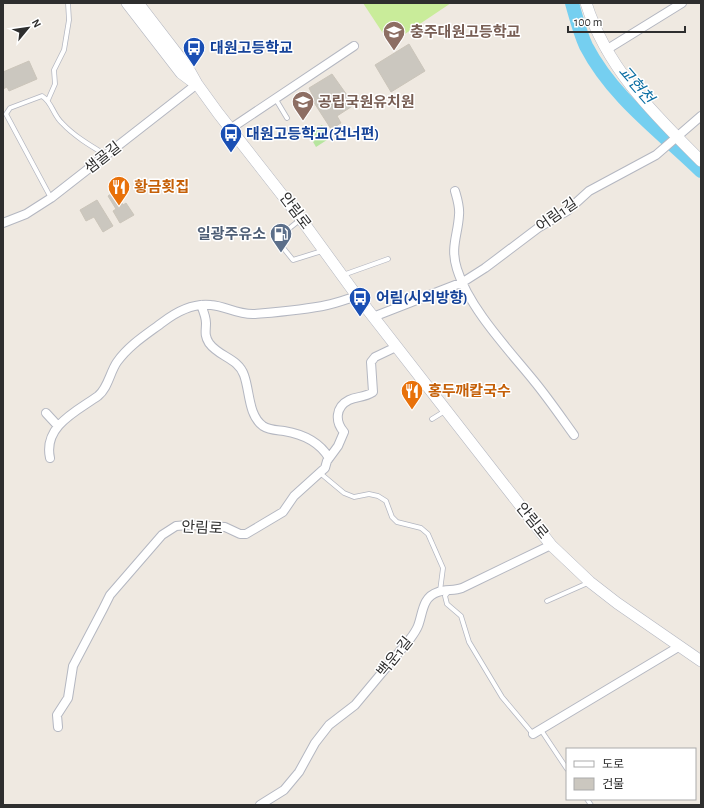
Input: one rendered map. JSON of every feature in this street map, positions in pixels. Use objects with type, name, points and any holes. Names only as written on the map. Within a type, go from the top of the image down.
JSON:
[{"type":"street","name":"안림로","points":[[127,3],[181,73],[197,84]]},
{"type":"street","name":"안림로","points":[[138,3],[188,68],[197,84],[230,129],[301,219],[373,317],[551,545],[590,582],[617,604],[701,661]]},
{"type":"street","points":[[586,3],[592,22],[606,50],[628,84],[674,139],[701,161]]},
{"type":"street","points":[[606,50],[682,3]]},
{"type":"street","points":[[230,129],[274,98],[354,46]]},
{"type":"street","name":"샘골길","points":[[3,223],[26,214],[51,198],[197,84]]},
{"type":"street","points":[[674,139],[701,116]]},
{"type":"street","name":"어림1길","points":[[373,317],[462,282],[485,268],[538,228],[567,211],[589,191],[656,154],[674,139]]},
{"type":"street","points":[[455,191],[459,214],[453,248],[457,268],[462,282],[476,306],[500,341],[533,380],[574,435]]},
{"type":"street","points":[[50,458],[49,442],[58,426],[89,400],[99,395],[105,387],[110,374],[127,350],[175,314],[187,308],[211,304],[229,311],[253,314],[327,305],[357,296]]},
{"type":"street","points":[[201,305],[206,322],[206,337],[215,350],[239,366],[246,381],[249,402],[262,425],[269,429],[305,437],[321,447],[329,458]]},
{"type":"street","name":"안림로","points":[[58,727],[57,715],[68,698],[74,666],[102,609],[110,595],[162,535],[176,526],[188,525],[225,527],[240,534],[246,534],[283,512],[294,496],[325,468],[329,458],[343,437],[344,432],[339,426],[337,420],[341,406],[348,400],[365,397],[373,392],[373,380],[370,369],[371,362],[375,357],[396,347]]},
{"type":"street","points":[[46,413],[58,426]]},
{"type":"street","points":[[440,591],[449,591],[462,588],[551,545]]},
{"type":"street","name":"백운1길","points":[[260,805],[284,790],[299,772],[328,725],[355,705],[410,639],[418,628],[424,604],[429,596],[440,591]]},
{"type":"street","points":[[537,732],[680,646]]},
{"type":"lane","points":[[48,100],[55,84],[54,70],[64,50],[69,20],[68,3]]},
{"type":"lane","points":[[51,198],[6,114],[10,108],[42,96],[48,100],[55,116],[62,124],[106,155]]},
{"type":"lane","points":[[274,98],[287,118]]},
{"type":"lane","points":[[301,219],[276,239],[293,260],[324,250]]},
{"type":"lane","points":[[342,275],[388,259]]},
{"type":"lane","points":[[413,392],[426,386]]},
{"type":"lane","points":[[432,419],[445,411]]},
{"type":"lane","points":[[319,473],[344,493],[354,497],[369,494],[378,496],[386,501],[392,517],[397,522],[421,528],[428,534],[443,568],[440,591]]},
{"type":"lane","points":[[548,601],[590,582]]},
{"type":"lane","points":[[449,591],[445,596],[446,604],[462,616],[469,642],[502,697],[537,732],[566,769]]},
{"type":"green space","points":[[363,3],[451,3],[390,44]]},
{"type":"green space","points":[[322,125],[330,138],[316,147],[308,133]]},
{"type":"building","points":[[409,44],[425,71],[391,92],[375,65]]},
{"type":"building","points":[[29,61],[37,79],[9,91],[7,87],[3,89],[3,72]]},
{"type":"building","points":[[332,74],[354,105],[337,116],[341,123],[331,129],[313,101],[315,100],[309,88]]},
{"type":"building","points":[[115,191],[123,205],[126,203],[134,215],[120,223],[113,211],[116,209],[108,196]]},
{"type":"building","points":[[97,200],[113,226],[103,232],[94,217],[86,221],[80,210]]},
{"type":"waterway","name":"교현천","points":[[572,3],[586,46],[597,65],[610,82],[638,113],[701,171]]},
{"type":"place","name":"충주대원고등학교","points":[[394,52]]},
{"type":"place","name":"대원고등학교","points":[[194,68]]},
{"type":"place","name":"공립국원유치원","points":[[303,122]]},
{"type":"place","name":"대원고등학교(건너편)","points":[[231,154]]},
{"type":"place","name":"황금횟집","points":[[119,206]]},
{"type":"place","name":"일광주유소","points":[[281,254]]},
{"type":"place","name":"어림(시외방향)","points":[[360,318]]},
{"type":"place","name":"홍두깨칼국수","points":[[412,410]]}]
